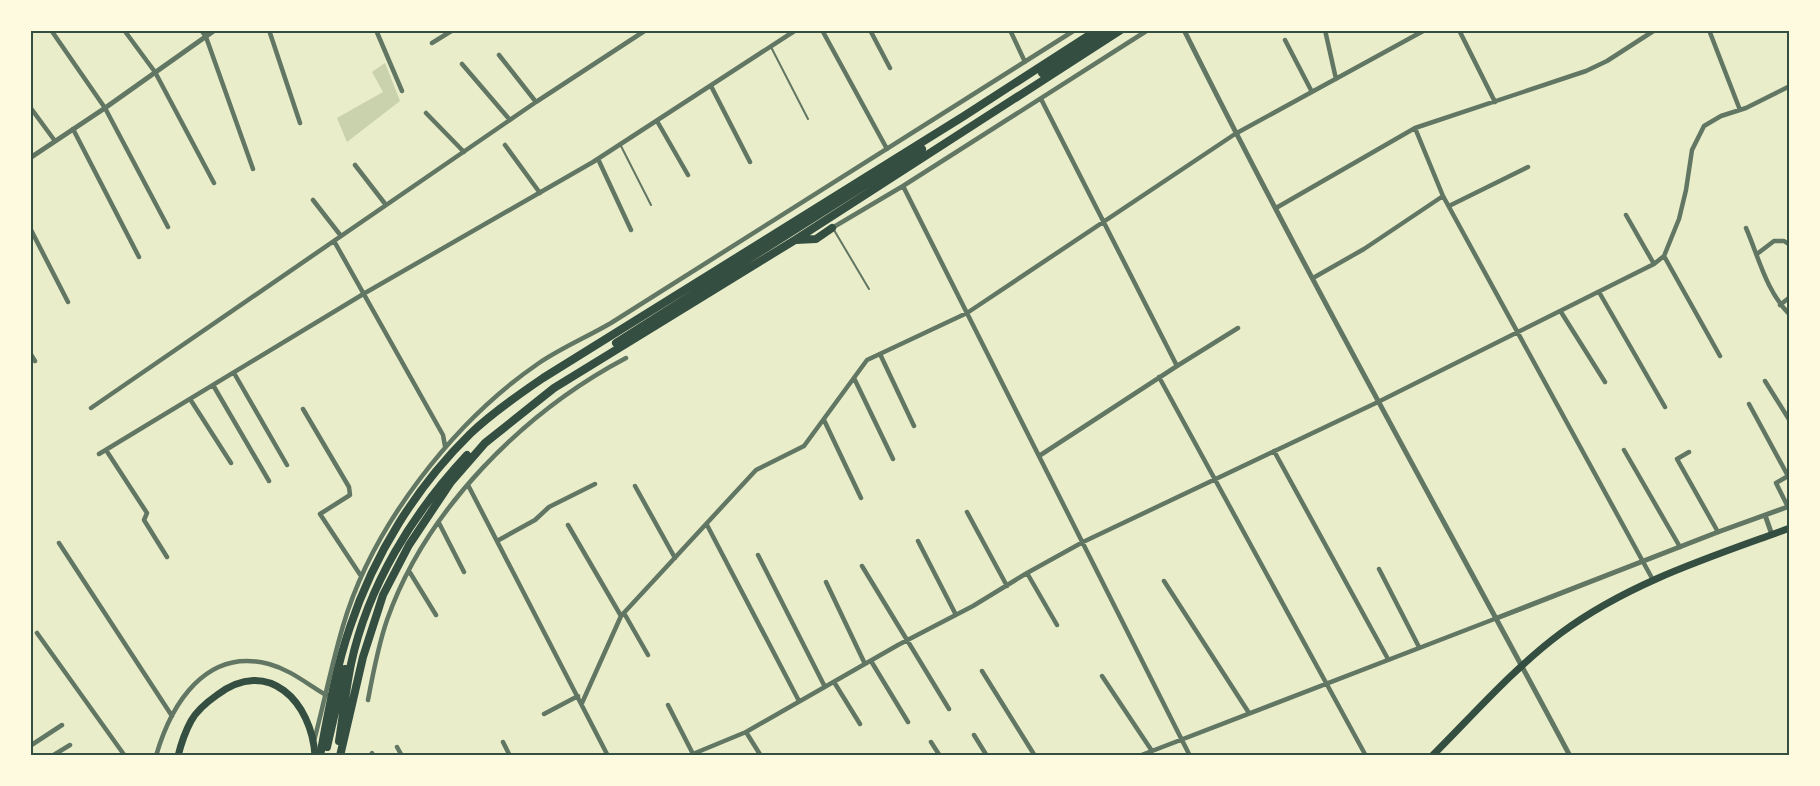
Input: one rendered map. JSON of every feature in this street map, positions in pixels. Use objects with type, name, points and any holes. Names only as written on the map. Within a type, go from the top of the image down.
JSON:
[{"type":"highway","points":[[325,756],[346,663],[362,611],[380,567],[438,474],[501,411],[559,369],[666,303],[730,267],[1095,30]]},
{"type":"highway","points":[[320,756],[350,627],[368,581],[390,537],[412,504],[437,469],[471,433],[507,403],[552,372],[964,116],[1095,30]]},
{"type":"highway","points":[[336,756],[351,663],[366,615],[387,566],[435,492],[471,451],[502,421],[575,369],[1108,30]]},
{"type":"highway","points":[[340,756],[363,657],[383,595],[409,545],[451,482],[506,425],[554,388],[795,240],[1120,30]]},
{"type":"highway","points":[[795,240],[816,239],[832,228]]},
{"type":"main road","points":[[1432,756],[1522,666],[1580,620],[1653,579],[1790,528]]},
{"type":"main road","points":[[178,756],[190,722],[199,710],[224,690],[237,683],[253,680],[281,688],[294,699],[306,718],[314,742],[315,756]]},
{"type":"street","points":[[51,30],[105,108],[168,226]]},
{"type":"street","points":[[124,30],[155,72],[214,183]]},
{"type":"street","points":[[201,30],[206,37],[254,169]]},
{"type":"street","points":[[30,158],[215,30]]},
{"type":"street","points":[[269,30],[300,123]]},
{"type":"street","points":[[376,30],[402,91]]},
{"type":"street","points":[[432,43],[453,30]]},
{"type":"street","points":[[91,408],[536,102],[646,30]]},
{"type":"street","points":[[99,454],[365,293],[598,159],[796,30]]},
{"type":"street","points":[[822,30],[887,149]]},
{"type":"street","points":[[870,30],[890,68]]},
{"type":"street","points":[[1010,30],[1024,62]]},
{"type":"street","points":[[314,742],[343,625],[361,576],[386,528],[445,447],[492,399],[540,363],[611,323],[1075,30]]},
{"type":"street","points":[[832,228],[903,186],[1148,30]]},
{"type":"street","points":[[1184,30],[1235,134],[1570,756]]},
{"type":"street","points":[[1325,30],[1336,79]]},
{"type":"street","points":[[582,703],[622,615],[756,470],[804,446],[867,360],[967,313],[1235,134],[1425,30]]},
{"type":"street","points":[[1459,30],[1495,102]]},
{"type":"street","points":[[1276,208],[1415,128],[1586,71],[1607,61],[1655,30]]},
{"type":"street","points":[[1709,30],[1740,110]]},
{"type":"street","points":[[1285,40],[1312,92]]},
{"type":"street","points":[[499,55],[536,102]]},
{"type":"street","points":[[462,64],[510,120]]},
{"type":"street","points":[[711,86],[750,162]]},
{"type":"street","points":[[668,705],[691,755],[746,732],[1083,542],[1378,402],[1654,264],[1664,256],[1679,219],[1692,150],[1704,126],[1721,116],[1740,110],[1790,86]]},
{"type":"street","points":[[1041,99],[1177,366]]},
{"type":"street","points":[[30,107],[55,141]]},
{"type":"street","points":[[426,113],[464,152]]},
{"type":"street","points":[[657,121],[688,175]]},
{"type":"street","points":[[1415,128],[1443,196],[1653,579]]},
{"type":"street","points":[[73,129],[139,257]]},
{"type":"street","points":[[505,145],[540,193]]},
{"type":"street","points":[[598,159],[631,230]]},
{"type":"street","points":[[355,165],[386,205]]},
{"type":"street","points":[[1449,206],[1528,167]]},
{"type":"street","points":[[903,186],[1190,756]]},
{"type":"street","points":[[1313,278],[1364,249],[1443,196]]},
{"type":"street","points":[[313,200],[341,236]]},
{"type":"street","points":[[1626,215],[1654,264]]},
{"type":"street","points":[[30,228],[68,302]]},
{"type":"street","points":[[1746,228],[1770,289],[1780,305],[1790,315]]},
{"type":"street","points":[[334,241],[443,435],[445,447]]},
{"type":"street","points":[[1757,254],[1774,241],[1784,241],[1790,245]]},
{"type":"street","points":[[1664,256],[1720,356]]},
{"type":"street","points":[[1599,292],[1665,407]]},
{"type":"street","points":[[1780,305],[1790,297]]},
{"type":"street","points":[[1561,312],[1605,382]]},
{"type":"street","points":[[611,323],[616,334]]},
{"type":"street","points":[[1039,456],[1238,328]]},
{"type":"street","points":[[30,353],[35,361]]},
{"type":"street","points":[[880,354],[914,426]]},
{"type":"street","points":[[368,700],[378,647],[387,618],[409,571],[439,523],[468,485],[509,441],[594,375],[626,358]]},
{"type":"street","points":[[234,372],[287,465]]},
{"type":"street","points":[[1159,377],[1366,756]]},
{"type":"street","points":[[854,378],[893,459]]},
{"type":"street","points":[[1765,381],[1790,421]]},
{"type":"street","points":[[213,385],[269,481]]},
{"type":"street","points":[[190,399],[231,463]]},
{"type":"street","points":[[1139,756],[1718,532],[1789,507],[1776,483],[1788,476],[1749,404]]},
{"type":"street","points":[[303,409],[349,487],[350,495],[320,514],[361,576]]},
{"type":"street","points":[[824,420],[861,498]]},
{"type":"street","points":[[106,450],[147,513],[144,520],[167,557]]},
{"type":"street","points":[[1624,450],[1680,547]]},
{"type":"street","points":[[1274,451],[1388,659]]},
{"type":"street","points":[[1689,452],[1677,459],[1718,532]]},
{"type":"street","points":[[498,541],[535,520],[549,507],[595,484]]},
{"type":"street","points":[[468,485],[608,756]]},
{"type":"street","points":[[635,486],[675,558]]},
{"type":"street","points":[[967,512],[1007,586]]},
{"type":"street","points":[[1765,515],[1772,535]]},
{"type":"street","points":[[439,523],[464,572]]},
{"type":"street","points":[[568,525],[648,656]]},
{"type":"street","points":[[707,525],[800,701]]},
{"type":"street","points":[[918,541],[956,615]]},
{"type":"street","points":[[59,543],[172,716]]},
{"type":"street","points":[[758,555],[825,687]]},
{"type":"street","points":[[862,566],[949,709]]},
{"type":"street","points":[[1378,569],[1419,648]]},
{"type":"street","points":[[409,571],[436,615]]},
{"type":"street","points":[[1027,573],[1058,625]]},
{"type":"street","points":[[1164,581],[1249,713]]},
{"type":"street","points":[[826,582],[865,664]]},
{"type":"street","points":[[37,633],[125,756]]},
{"type":"street","points":[[870,661],[908,722]]},
{"type":"street","points":[[156,756],[172,716],[199,679],[218,666],[242,662],[267,664],[287,671],[326,695]]},
{"type":"street","points":[[982,671],[1035,756]]},
{"type":"street","points":[[1102,676],[1152,751]]},
{"type":"street","points":[[834,681],[860,724]]},
{"type":"street","points":[[544,714],[578,696]]},
{"type":"street","points":[[30,746],[62,725]]},
{"type":"street","points":[[746,732],[761,756]]},
{"type":"street","points":[[974,735],[987,756]]},
{"type":"street","points":[[503,742],[510,756]]},
{"type":"street","points":[[931,742],[940,756]]},
{"type":"street","points":[[52,756],[70,745]]},
{"type":"street","points":[[397,747],[402,756]]},
{"type":"lane","points":[[771,47],[808,119]]},
{"type":"lane","points":[[620,145],[651,205]]},
{"type":"lane","points":[[832,228],[869,289]]},
{"type":"green space","points":[[385,63],[400,101],[347,142],[337,118],[383,92],[372,72]]}]
